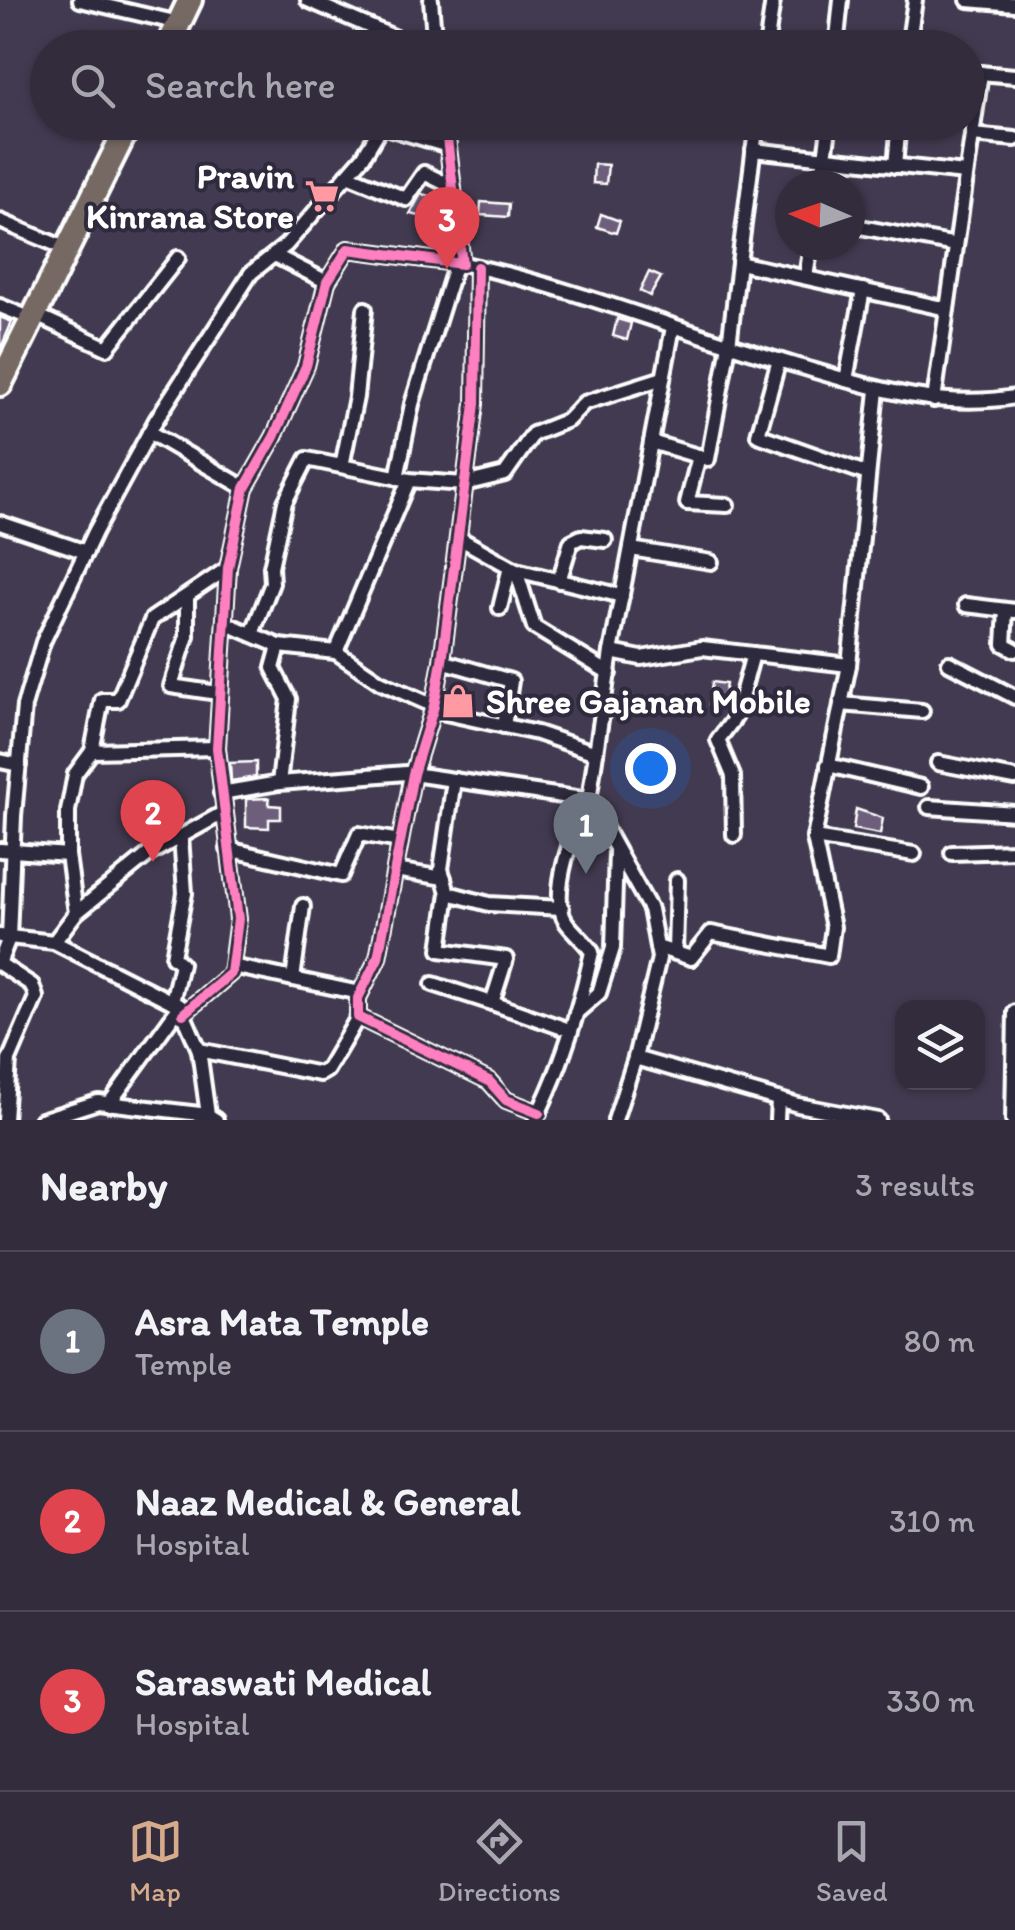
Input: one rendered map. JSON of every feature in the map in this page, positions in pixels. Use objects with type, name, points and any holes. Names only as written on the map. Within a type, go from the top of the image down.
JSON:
[{"type":"highway","points":[[176,30],[190,0]]},
{"type":"highway","points":[[0,384],[8,348],[33,316],[121,140]]},
{"type":"street","points":[[80,0],[179,23]]},
{"type":"street","points":[[308,0],[388,30]]},
{"type":"street","points":[[429,30],[431,0]]},
{"type":"street","points":[[768,30],[772,0]]},
{"type":"street","points":[[838,30],[841,0]]},
{"type":"street","points":[[911,30],[915,0]]},
{"type":"street","points":[[968,0],[1015,4]]},
{"type":"street","points":[[985,73],[1015,76]]},
{"type":"street","points":[[985,136],[1015,139]]},
{"type":"street","points":[[5,1120],[9,1060],[36,997],[32,985],[0,963],[6,851],[24,706],[43,642],[149,432],[251,273],[274,255],[347,176],[363,158],[370,140]]},
{"type":"street","points":[[429,140],[448,146]]},
{"type":"street","points":[[336,652],[403,479],[412,404],[459,263],[448,140]]},
{"type":"street","points":[[651,442],[708,459],[729,345],[755,140]]},
{"type":"street","points":[[824,170],[828,140]]},
{"type":"street","points":[[894,166],[897,140]]},
{"type":"street","points":[[934,400],[971,140]]},
{"type":"street","points":[[754,150],[965,173]]},
{"type":"street","points":[[347,176],[406,200],[424,173],[453,187]]},
{"type":"street","points":[[0,220],[67,249]]},
{"type":"street","points":[[865,227],[956,244]]},
{"type":"street","points":[[109,1104],[178,1007],[231,973],[238,919],[217,748],[228,568],[245,488],[274,438],[306,366],[327,282],[348,249],[459,263],[529,279],[877,390],[934,400],[975,402],[1015,397]]},
{"type":"street","points":[[274,255],[327,282]]},
{"type":"street","points":[[0,306],[107,348],[178,258]]},
{"type":"street","points":[[806,277],[809,260]]},
{"type":"street","points":[[739,263],[947,308]]},
{"type":"street","points":[[198,1050],[320,1074],[358,1017],[360,993],[378,958],[413,774],[442,661],[475,404],[477,267]]},
{"type":"street","points":[[846,380],[862,290]]},
{"type":"street","points":[[342,466],[356,397],[364,308]]},
{"type":"street","points":[[358,1017],[488,1081],[506,1100],[537,1116],[557,1074],[592,952],[565,921],[558,894],[576,822],[589,800],[611,652],[673,328]]},
{"type":"street","points":[[780,360],[758,435],[868,474]]},
{"type":"street","points":[[252,634],[272,582],[271,567],[285,502],[307,459],[403,479],[464,484],[505,474],[533,434],[568,420],[584,403],[663,378]]},
{"type":"street","points":[[657,947],[692,958],[711,933],[829,956],[833,927],[814,838],[849,665],[877,390]]},
{"type":"street","points":[[149,432],[245,488]]},
{"type":"street","points":[[700,456],[687,503],[727,505]]},
{"type":"street","points":[[0,523],[86,552]]},
{"type":"street","points":[[559,581],[571,542],[582,537],[605,540]]},
{"type":"street","points":[[459,538],[513,568],[622,596]]},
{"type":"street","points":[[631,549],[711,562]]},
{"type":"street","points":[[76,913],[68,856],[68,810],[76,774],[92,751],[102,700],[118,700],[152,618],[228,568]]},
{"type":"street","points":[[500,608],[513,568]]},
{"type":"street","points":[[513,568],[534,627],[609,672]]},
{"type":"street","points":[[186,597],[186,636],[171,686],[218,693]]},
{"type":"street","points":[[966,606],[1010,610],[1004,644],[1015,650]]},
{"type":"street","points":[[225,622],[279,646],[336,652],[380,682],[433,708],[596,752]]},
{"type":"street","points":[[279,646],[273,668],[289,699],[280,783]]},
{"type":"street","points":[[611,652],[641,658],[702,648],[849,665]]},
{"type":"street","points":[[734,835],[733,776],[718,740],[736,716],[753,654]]},
{"type":"street","points":[[442,661],[511,681],[504,726]]},
{"type":"street","points":[[949,663],[1015,696]]},
{"type":"street","points":[[841,704],[922,711]]},
{"type":"street","points":[[92,751],[217,748]]},
{"type":"street","points":[[0,761],[19,765]]},
{"type":"street","points":[[938,763],[1015,778]]},
{"type":"street","points":[[828,765],[920,787]]},
{"type":"street","points":[[221,793],[280,783],[413,774],[589,800]]},
{"type":"street","points":[[454,780],[442,869],[446,886],[440,950],[506,960],[492,1003]]},
{"type":"street","points":[[589,800],[650,909],[659,958],[635,1058],[615,1120]]},
{"type":"street","points":[[929,807],[1015,813]]},
{"type":"street","points":[[54,942],[76,913],[149,854],[223,813]]},
{"type":"street","points":[[228,849],[341,876],[359,834],[400,841]]},
{"type":"street","points":[[41,1120],[98,1102],[134,1114],[212,1118],[198,1050],[178,1007],[181,964],[173,958],[185,893],[181,836]]},
{"type":"street","points":[[814,838],[914,854]]},
{"type":"street","points":[[574,1015],[599,993],[613,948],[616,847]]},
{"type":"street","points":[[6,851],[68,856]]},
{"type":"street","points":[[952,853],[1015,851]]},
{"type":"street","points":[[394,870],[489,904],[562,908]]},
{"type":"street","points":[[674,952],[677,880]]},
{"type":"street","points":[[293,979],[304,906]]},
{"type":"street","points":[[4,937],[54,942],[178,1007]]},
{"type":"street","points":[[232,966],[360,993]]},
{"type":"street","points":[[433,984],[568,1030]]},
{"type":"street","points":[[1013,1120],[1015,1012]]},
{"type":"street","points":[[635,1058],[778,1100],[874,1120]]},
{"type":"street","points":[[777,1120],[778,1100]]},
{"type":"street","points":[[797,1120],[798,1105]]},
{"type":"building","points":[[594,164],[608,165],[606,184],[593,183]]},
{"type":"building","points":[[421,194],[444,199],[447,222],[410,214]]},
{"type":"building","points":[[481,202],[509,204],[508,217],[480,215]]},
{"type":"building","points":[[601,214],[620,221],[616,233],[597,227]]},
{"type":"building","points":[[649,272],[661,277],[650,296],[640,291]]},
{"type":"building","points":[[0,317],[12,322],[0,350]]},
{"type":"building","points":[[617,319],[631,323],[627,340],[613,336]]},
{"type":"building","points":[[712,682],[726,684],[722,706],[709,704]]},
{"type":"building","points":[[256,762],[256,777],[231,781],[230,763]]},
{"type":"building","points":[[269,798],[269,805],[281,806],[281,819],[269,819],[269,828],[246,827],[246,799]]},
{"type":"building","points":[[856,809],[883,818],[880,834],[853,829]]},
{"type":"cycle path","points":[[183,1014],[231,973],[238,919],[217,748],[228,568],[245,488],[274,437],[306,366],[327,282],[348,249],[462,264],[447,140]]},
{"type":"cycle path","points":[[477,267],[475,404],[442,661],[434,706],[413,774],[378,958],[358,998],[358,1017],[489,1081],[506,1100],[539,1113]]},
{"type":"place","name":"Pravin Kinrana Store","points":[[322,196]]},
{"type":"place","name":"Saraswati Medical","points":[[447,269]]},
{"type":"place","name":"Shree Gajanan Mobile","points":[[458,701]]},
{"type":"place","name":"Naaz Medical & General","points":[[153,862]]},
{"type":"place","name":"Asra Mata Temple","points":[[586,874]]}]
